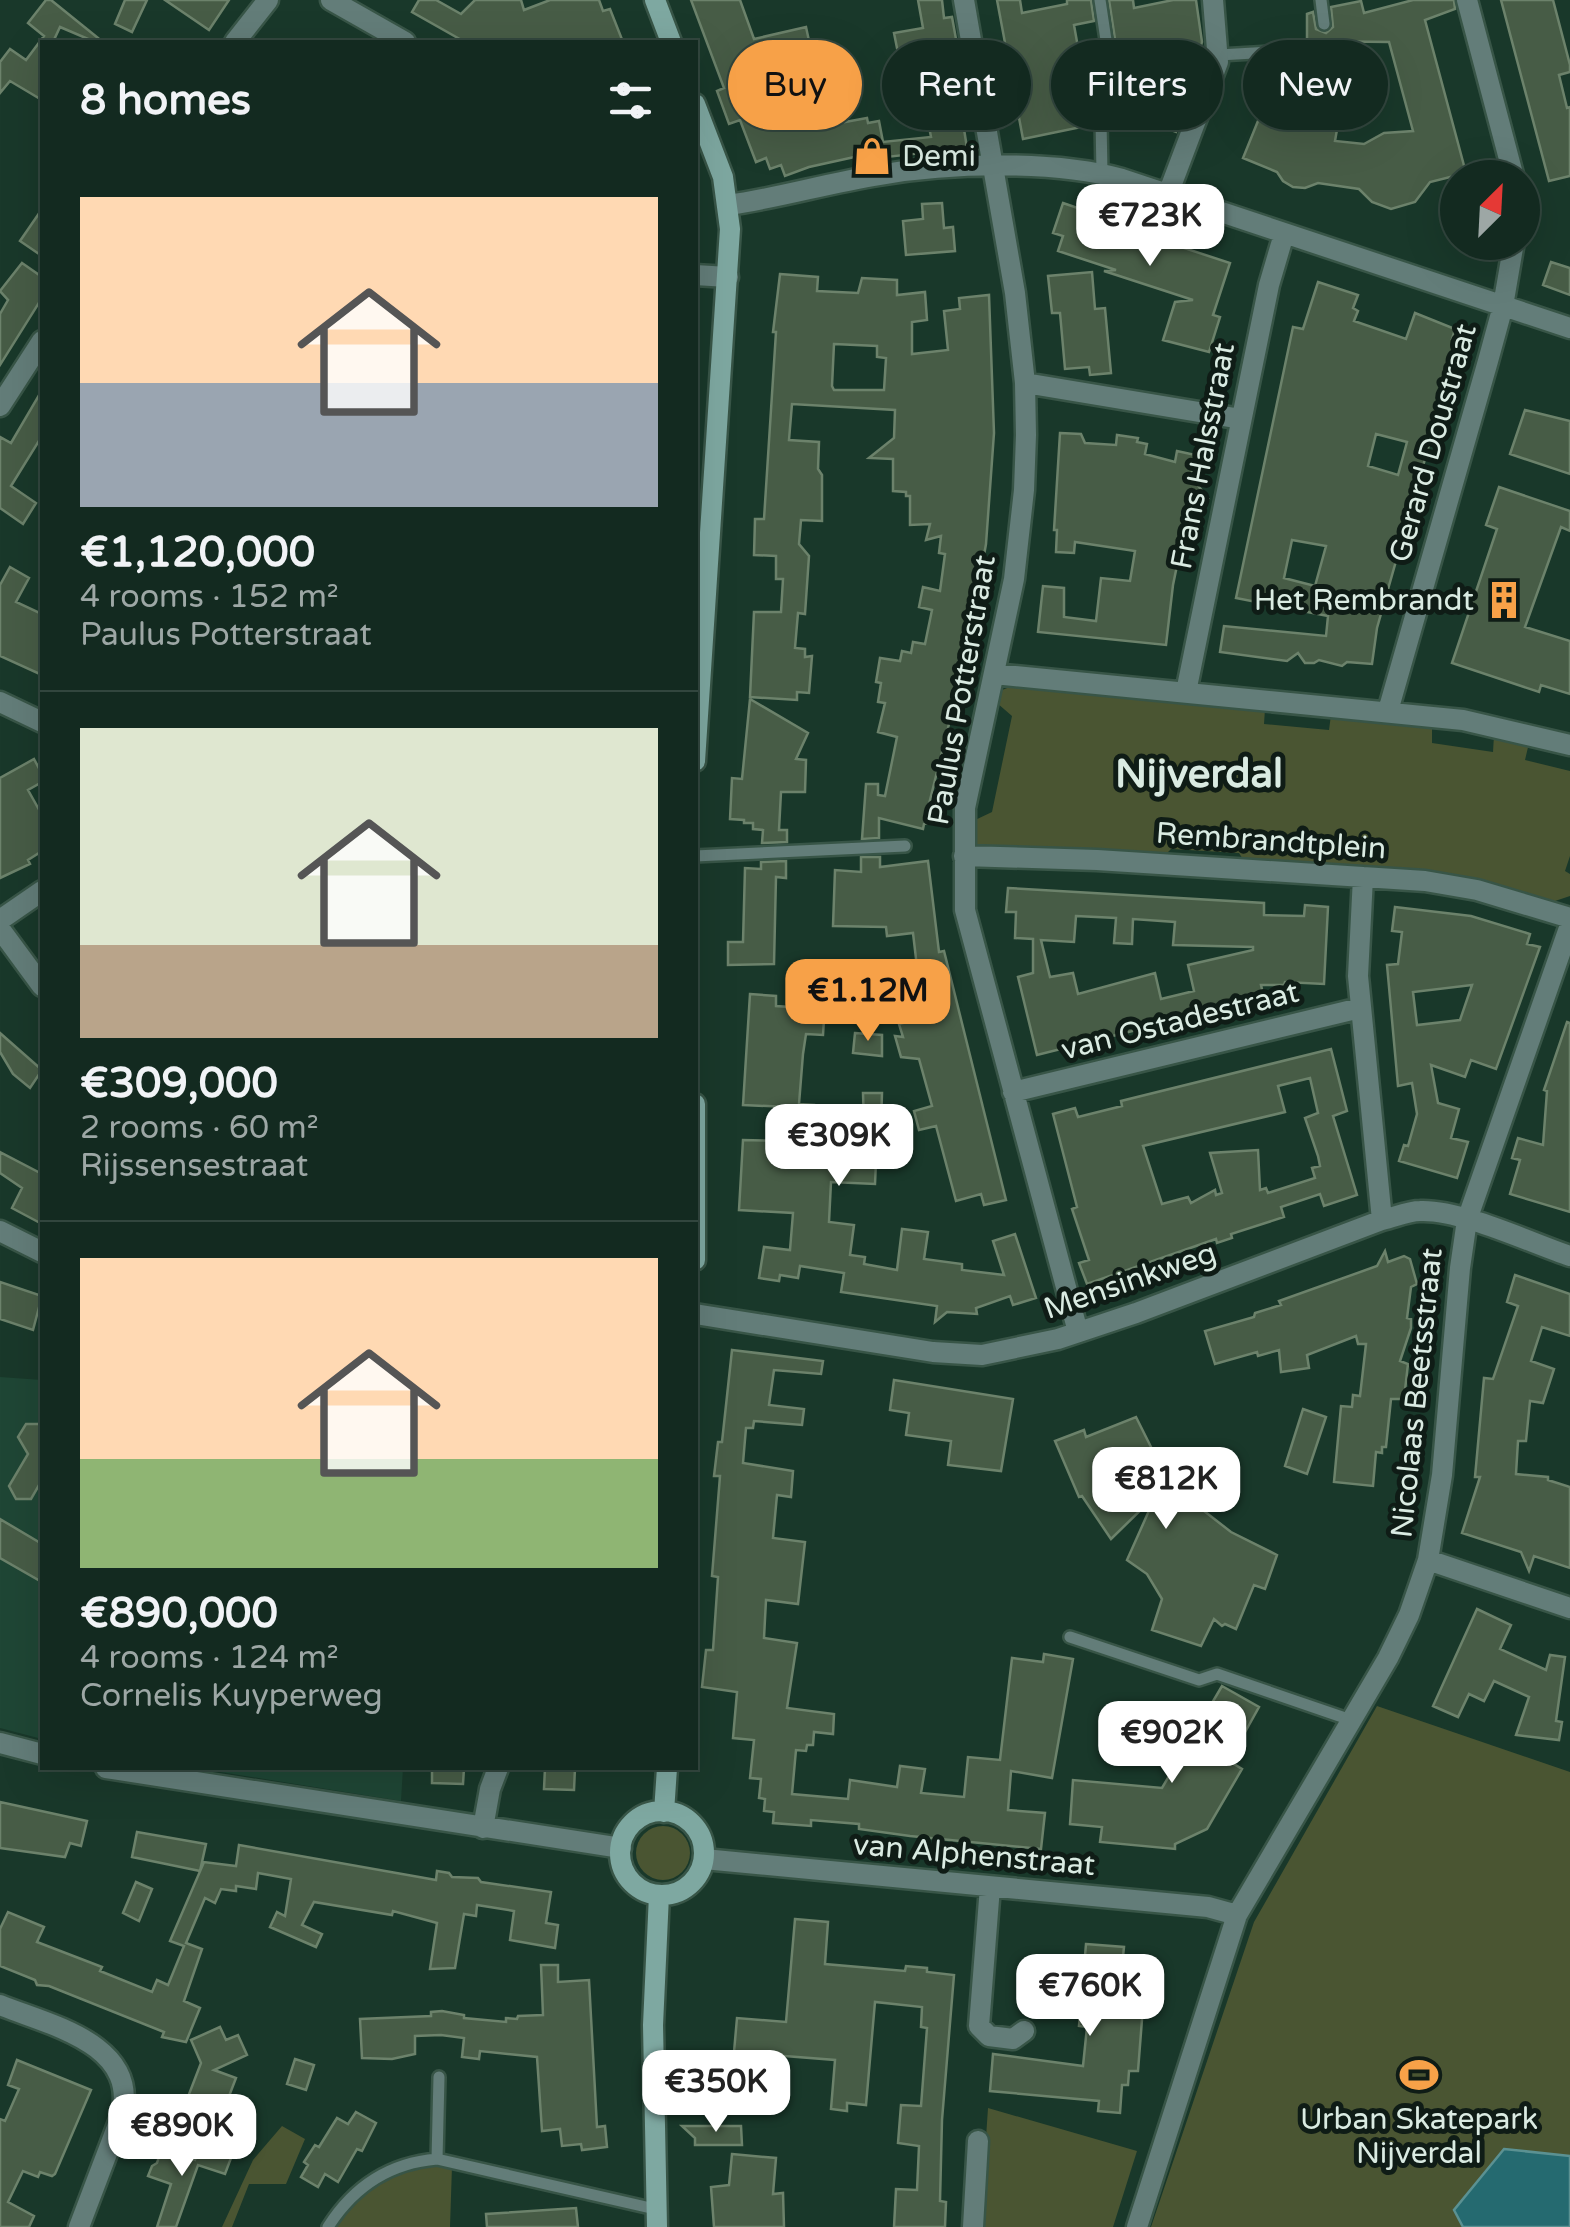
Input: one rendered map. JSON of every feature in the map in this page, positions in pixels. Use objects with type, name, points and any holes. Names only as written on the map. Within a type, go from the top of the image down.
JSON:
[{"type":"main road","points":[[655,0],[670,40]]},
{"type":"main road","points":[[698,112],[719,165],[728,205],[728,276],[700,583],[698,654]]},
{"type":"main road","points":[[664,1812],[668,1770]]},
{"type":"main road","points":[[664,1812],[691,1823],[704,1846],[704,1860],[686,1888],[660,1895],[643,1890],[627,1876],[621,1848],[630,1826],[640,1818],[664,1812]]},
{"type":"main road","points":[[656,2218],[653,2025],[660,1895]]},
{"type":"street","points":[[237,40],[268,0]]},
{"type":"street","points":[[331,0],[402,40]]},
{"type":"street","name":"Paulus Potterstraat","points":[[964,0],[995,167],[1025,383],[1024,490],[1014,580],[968,785],[965,910],[1078,1332]]},
{"type":"street","points":[[1213,0],[1217,40]]},
{"type":"street","points":[[1468,0],[1509,160]]},
{"type":"street","points":[[1168,194],[1191,130]]},
{"type":"street","points":[[728,205],[878,175],[1042,166],[1102,173],[1570,328]]},
{"type":"street","name":"Frans Halsstraat","points":[[1186,692],[1268,285],[1284,234]]},
{"type":"street","name":"Gerard Doustraat","points":[[1388,712],[1503,306],[1511,260]]},
{"type":"street","points":[[698,276],[728,276]]},
{"type":"street","points":[[0,406],[40,343]]},
{"type":"street","points":[[1025,383],[1241,419]]},
{"type":"street","points":[[994,674],[1463,720],[1570,745]]},
{"type":"street","points":[[0,702],[40,721]]},
{"type":"street","name":"Rembrandtplein","points":[[964,856],[1363,876],[1477,890],[1570,922]]},
{"type":"street","points":[[1363,876],[1358,976],[1382,1220]]},
{"type":"street","points":[[0,920],[40,892]]},
{"type":"street","name":"Nicolaas Beetsstraat","points":[[1137,2227],[1237,1915],[1400,1634],[1428,1560],[1442,1475],[1467,1220],[1570,922]]},
{"type":"street","points":[[0,928],[40,983]]},
{"type":"street","name":"van Ostadestraat","points":[[1013,1092],[1360,1008]]},
{"type":"street","name":"Mensinkweg","points":[[698,1314],[932,1352],[982,1355],[1078,1332],[1382,1220],[1423,1211],[1467,1220],[1570,1256]]},
{"type":"street","points":[[0,1231],[40,1251]]},
{"type":"street","points":[[1428,1560],[1570,1608]]},
{"type":"street","points":[[0,1742],[40,1753]]},
{"type":"street","points":[[119,1770],[621,1848]]},
{"type":"street","points":[[484,1828],[497,1770]]},
{"type":"street","name":"van Alphenstraat","points":[[704,1860],[1208,1907],[1237,1915]]},
{"type":"street","points":[[990,1887],[979,2026],[990,2036],[1014,2039],[1024,2031]]},
{"type":"street","points":[[0,2005],[96,2046],[111,2059],[121,2077],[122,2114],[79,2227]]},
{"type":"street","points":[[972,2227],[978,2141]]},
{"type":"lane","points":[[1100,0],[1106,40],[1100,68],[1102,173]]},
{"type":"lane","points":[[1321,0],[1324,24]]},
{"type":"lane","points":[[698,856],[905,846]]},
{"type":"lane","points":[[1070,1637],[1199,1680],[1217,1674],[1352,1720]]},
{"type":"lane","points":[[438,2077],[438,2159]]},
{"type":"lane","points":[[328,2227],[353,2194],[381,2174],[408,2163],[438,2159],[656,2218]]},
{"type":"shaded area","points":[[1015,685],[1265,709],[1264,724],[1329,730],[1331,715],[1432,726],[1432,743],[1493,752],[1494,735],[1529,743],[1525,760],[1570,771],[1570,856],[1565,871],[1570,874],[1570,896],[1552,902],[1459,877],[1244,861],[1239,853],[1171,849],[1164,856],[1003,846],[996,851],[982,850],[972,838],[973,821],[992,812],[1012,716],[997,703],[1002,690]]},
{"type":"shaded area","points":[[0,1377],[40,1380],[40,1738],[0,1728]]},
{"type":"shaded area","points":[[1377,1706],[1570,1772],[1570,2227],[1151,2227],[1254,1922]]},
{"type":"shaded area","points":[[208,1770],[403,1770],[401,1801]]},
{"type":"shaded area","points":[[663,1826],[682,1834],[690,1853],[682,1872],[663,1880],[644,1872],[636,1853],[644,1834]]},
{"type":"shaded area","points":[[988,2108],[1137,2151],[1113,2227],[980,2227]]},
{"type":"shaded area","points":[[282,2126],[305,2139],[286,2184],[249,2184],[232,2227],[222,2227],[253,2160]]},
{"type":"shaded area","points":[[452,2166],[450,2227],[335,2227],[357,2199],[385,2180],[417,2169]]},
{"type":"water","points":[[1504,2149],[1570,2156],[1570,2227],[1463,2227],[1454,2210]]},
{"type":"building","points":[[46,0],[51,0],[98,38],[90,40],[60,27],[54,40],[41,40],[44,36],[28,23]]},
{"type":"building","points":[[125,0],[147,0],[132,32],[115,24]]},
{"type":"building","points":[[165,0],[229,0],[209,30]]},
{"type":"building","points":[[419,0],[436,0],[461,14],[475,0],[521,0],[524,10],[550,0],[599,0],[603,11],[610,9],[622,40],[461,40],[412,12]]},
{"type":"building","points":[[691,0],[740,0],[754,39],[806,27],[809,40],[728,40],[728,121],[717,91],[724,88]]},
{"type":"building","points":[[918,0],[942,0],[944,18],[952,17],[956,40],[895,40],[894,33],[923,28]]},
{"type":"building","points":[[997,0],[1020,0],[1022,13],[1067,4],[1067,0],[1091,0],[1094,21],[1074,25],[1077,40],[1051,40],[1051,130],[1067,130],[1023,139],[1021,130],[1031,130],[1031,40],[1004,40]]},
{"type":"building","points":[[1109,0],[1133,0],[1134,8],[1196,0],[1202,40],[1115,39]]},
{"type":"building","points":[[1413,0],[1454,0],[1455,9],[1425,20],[1463,160],[1440,160],[1440,180],[1430,182],[1415,202],[1391,209],[1372,202],[1359,189],[1318,183],[1293,187],[1277,172],[1243,158],[1254,130],[1337,130],[1335,141],[1364,144],[1384,133],[1413,131],[1388,40],[1307,40],[1307,14],[1313,12],[1316,29],[1326,33],[1333,27],[1331,7],[1361,1],[1364,13]]},
{"type":"building","points":[[1501,0],[1553,0],[1570,65],[1570,72],[1559,75],[1567,108],[1570,107],[1570,176],[1549,181]]},
{"type":"building","points":[[40,41],[40,99],[10,81],[0,93],[0,62],[10,49],[26,60]]},
{"type":"building","points":[[867,118],[868,123],[879,121],[883,142],[931,137],[930,130],[964,130],[967,148],[860,160],[859,156],[785,176],[781,165],[770,169],[766,158],[756,162],[744,130],[862,130],[862,119]]},
{"type":"building","points":[[942,203],[944,228],[953,227],[955,251],[906,255],[903,221],[923,219],[922,204]]},
{"type":"building","points":[[1063,203],[1098,215],[1100,209],[1136,221],[1132,231],[1230,263],[1213,315],[1220,317],[1209,352],[1163,340],[1175,302],[1193,300],[1104,271],[1116,270],[1058,251],[1063,236],[1053,233]]},
{"type":"building","points":[[40,212],[40,255],[20,241]]},
{"type":"building","points":[[1551,262],[1570,268],[1570,295],[1543,285]]},
{"type":"building","points":[[22,263],[40,276],[40,301],[0,365],[0,314],[8,300],[0,291]]},
{"type":"building","points":[[1092,272],[1095,309],[1105,308],[1111,373],[1090,375],[1089,367],[1065,369],[1060,313],[1052,313],[1048,276]]},
{"type":"building","points":[[780,274],[818,277],[817,291],[858,293],[862,278],[897,280],[897,295],[925,292],[927,320],[912,322],[912,354],[948,350],[944,311],[960,309],[959,298],[989,295],[994,433],[986,544],[966,656],[927,812],[936,821],[924,824],[923,829],[879,818],[879,838],[862,839],[866,784],[878,784],[878,795],[885,796],[897,737],[878,732],[885,703],[878,702],[880,658],[900,661],[902,651],[911,653],[913,642],[925,644],[932,610],[919,607],[923,587],[940,591],[945,554],[939,553],[941,536],[926,540],[930,524],[910,525],[910,496],[893,491],[893,459],[869,458],[894,438],[895,410],[792,404],[789,440],[819,442],[818,469],[822,475],[822,521],[801,520],[799,544],[809,556],[805,614],[798,613],[795,648],[805,649],[805,657],[812,656],[809,693],[797,692],[797,700],[750,697],[754,612],[781,612],[783,579],[776,579],[776,556],[754,555],[755,519],[764,519],[773,332]],"holes":[[[834,344],[877,346],[877,357],[886,358],[884,390],[834,390]]]},
{"type":"building","points":[[1318,282],[1358,295],[1354,321],[1406,339],[1415,313],[1455,329],[1452,339],[1456,340],[1456,350],[1377,628],[1372,664],[1347,662],[1342,666],[1319,660],[1305,663],[1298,653],[1287,661],[1220,652],[1224,626],[1326,636],[1328,616],[1236,598],[1293,327],[1303,329]],"holes":[[[1376,434],[1407,442],[1398,475],[1368,466]],[[1292,540],[1326,546],[1315,586],[1284,578]]]},
{"type":"building","points":[[40,393],[40,439],[11,486],[36,503],[23,524],[0,508],[0,437],[11,443]]},
{"type":"building","points":[[1525,410],[1570,421],[1570,474],[1510,454]]},
{"type":"building","points":[[1060,433],[1081,434],[1085,443],[1116,445],[1117,435],[1138,438],[1137,442],[1147,444],[1145,454],[1175,462],[1177,451],[1214,459],[1189,474],[1207,497],[1192,493],[1173,585],[1166,645],[1038,632],[1043,586],[1064,588],[1064,617],[1096,621],[1101,578],[1130,581],[1135,551],[1075,542],[1074,553],[1056,552]]},
{"type":"building","name":"Het Rembrandt","points":[[1499,487],[1570,511],[1570,531],[1561,527],[1525,627],[1570,641],[1570,694],[1541,685],[1539,692],[1452,663],[1497,529],[1486,525]]},
{"type":"building","points":[[10,567],[29,578],[16,602],[40,613],[40,674],[0,656],[0,585]]},
{"type":"building","points":[[750,699],[808,733],[796,759],[806,760],[805,792],[781,792],[779,830],[787,830],[787,842],[762,843],[763,830],[753,829],[753,823],[744,820],[730,819],[732,778],[742,779]]},
{"type":"building","points":[[34,759],[40,770],[40,783],[28,790],[40,811],[40,852],[28,860],[30,864],[0,878],[0,778]]},
{"type":"building","points":[[861,857],[880,857],[880,867],[928,861],[939,952],[944,951],[1006,1200],[984,1205],[981,1194],[956,1201],[936,1126],[919,1130],[914,1111],[932,1106],[919,1059],[901,1057],[895,1036],[903,1037],[899,1024],[910,1021],[902,991],[894,993],[889,976],[917,967],[913,933],[887,936],[886,927],[833,926],[835,870],[861,872]]},
{"type":"building","points":[[786,861],[786,878],[776,877],[774,964],[728,965],[728,942],[743,942],[745,868],[761,869],[761,862]]},
{"type":"building","points":[[1008,888],[1264,903],[1264,915],[1304,916],[1305,905],[1328,907],[1324,984],[1261,985],[1264,998],[1037,1055],[1018,977],[1033,973],[1033,939],[1015,938],[1016,912],[1006,912]],"holes":[[[1076,916],[1116,918],[1114,943],[1132,944],[1133,919],[1175,922],[1173,945],[1253,950],[1188,965],[1194,991],[1161,999],[1155,973],[1078,994],[1073,973],[1050,977],[1041,940],[1074,942]]]},
{"type":"building","points":[[1395,907],[1471,916],[1530,934],[1527,944],[1540,947],[1496,1069],[1471,1060],[1465,1077],[1431,1065],[1438,1103],[1459,1109],[1451,1138],[1468,1142],[1457,1178],[1399,1161],[1404,1145],[1408,1146],[1417,1114],[1412,1083],[1398,1086],[1387,965],[1398,964],[1402,932],[1392,931]],"holes":[[[1472,985],[1460,1020],[1417,1025],[1413,992]]]},
{"type":"building","points":[[750,994],[776,996],[776,1006],[805,1008],[804,1017],[824,1019],[823,1035],[806,1034],[803,1054],[799,1104],[814,1105],[812,1144],[820,1145],[819,1159],[876,1162],[875,1184],[831,1182],[829,1222],[854,1225],[850,1255],[865,1257],[864,1264],[897,1270],[902,1229],[928,1232],[924,1259],[962,1264],[962,1270],[1004,1275],[993,1241],[1015,1234],[1036,1298],[1013,1305],[1010,1296],[976,1308],[977,1314],[947,1312],[935,1322],[937,1306],[841,1292],[844,1273],[800,1266],[798,1278],[759,1278],[764,1247],[790,1250],[793,1213],[739,1210],[743,1140],[787,1141],[788,1107],[743,1105]]},
{"type":"building","points":[[1567,1022],[1570,1212],[1510,1194],[1520,1160],[1512,1158],[1518,1138],[1543,1145],[1547,1091],[1544,1090]]},
{"type":"building","points":[[0,1033],[40,1068],[30,1088],[13,1074],[0,1052]]},
{"type":"building","points":[[855,1033],[882,1035],[882,1056],[853,1053]]},
{"type":"building","points":[[1331,1049],[1347,1111],[1333,1116],[1357,1195],[1324,1206],[1320,1194],[1281,1207],[1284,1217],[1231,1234],[1232,1238],[1217,1243],[1216,1239],[1087,1284],[1079,1263],[1089,1260],[1072,1209],[1077,1207],[1053,1114],[1075,1108],[1078,1117],[1122,1106],[1121,1101]],"holes":[[[1310,1078],[1318,1113],[1305,1118],[1320,1166],[1312,1168],[1315,1178],[1268,1193],[1266,1188],[1260,1190],[1258,1150],[1210,1153],[1222,1193],[1216,1195],[1215,1190],[1191,1203],[1188,1197],[1162,1204],[1143,1146],[1285,1112],[1278,1086]]]},
{"type":"building","points":[[863,1093],[882,1093],[881,1125],[864,1125]]},
{"type":"building","points":[[0,1152],[40,1173],[40,1223],[12,1208],[22,1188],[0,1173]]},
{"type":"building","points":[[1385,1251],[1388,1262],[1404,1256],[1410,1259],[1417,1284],[1411,1287],[1407,1318],[1411,1319],[1411,1328],[1400,1361],[1408,1364],[1404,1399],[1391,1399],[1386,1447],[1382,1447],[1382,1453],[1376,1452],[1373,1486],[1334,1482],[1341,1406],[1352,1407],[1353,1395],[1360,1396],[1366,1344],[1358,1344],[1356,1336],[1307,1355],[1309,1368],[1281,1372],[1279,1350],[1215,1364],[1205,1331],[1254,1317],[1255,1313],[1281,1305],[1279,1301],[1377,1266]]},
{"type":"building","points":[[1515,1275],[1570,1294],[1570,1336],[1542,1327],[1531,1361],[1554,1369],[1543,1403],[1530,1401],[1526,1441],[1518,1441],[1516,1474],[1548,1477],[1570,1487],[1570,1568],[1534,1556],[1529,1571],[1521,1552],[1462,1533],[1480,1477],[1475,1477],[1484,1378],[1493,1379],[1518,1306],[1507,1302]]},
{"type":"building","points":[[0,1282],[40,1295],[33,1330],[0,1319]]},
{"type":"building","points":[[732,1350],[823,1361],[821,1374],[774,1370],[769,1405],[804,1409],[802,1425],[754,1421],[753,1428],[746,1428],[743,1463],[793,1471],[791,1497],[777,1495],[773,1538],[805,1542],[798,1604],[766,1600],[764,1638],[797,1643],[787,1708],[834,1714],[833,1734],[814,1732],[813,1745],[807,1745],[806,1751],[796,1750],[792,1794],[848,1799],[850,1780],[897,1787],[900,1766],[925,1769],[921,1793],[964,1797],[968,1757],[1000,1760],[1012,1658],[1043,1662],[1044,1654],[1073,1659],[1052,1778],[1011,1771],[1008,1810],[1045,1813],[1041,1849],[859,1829],[859,1824],[811,1820],[811,1826],[773,1823],[774,1812],[764,1811],[765,1799],[759,1798],[761,1779],[750,1778],[754,1740],[733,1738],[737,1692],[702,1687],[706,1650],[713,1650],[718,1577],[712,1576],[720,1476],[714,1476],[718,1442],[722,1442]]},
{"type":"building","points":[[894,1380],[1013,1399],[1001,1471],[948,1465],[951,1441],[906,1435],[909,1413],[890,1410]]},
{"type":"building","points":[[1303,1409],[1326,1417],[1307,1474],[1285,1466]]},
{"type":"building","points":[[1136,1417],[1159,1463],[1190,1500],[1231,1532],[1277,1555],[1265,1589],[1254,1585],[1236,1629],[1222,1626],[1214,1619],[1201,1646],[1152,1630],[1162,1599],[1147,1574],[1127,1560],[1156,1495],[1111,1539],[1079,1497],[1055,1441],[1084,1430],[1086,1437]]},
{"type":"building","points":[[26,1424],[40,1424],[40,1483],[31,1499],[16,1499],[9,1486],[28,1454],[18,1437]]},
{"type":"building","points":[[0,1519],[40,1543],[40,1581],[0,1558]]},
{"type":"building","points":[[1477,1609],[1511,1625],[1500,1649],[1546,1670],[1550,1655],[1565,1657],[1556,1721],[1562,1722],[1559,1740],[1516,1735],[1529,1697],[1494,1681],[1484,1701],[1469,1694],[1458,1717],[1433,1706]]},
{"type":"building","points":[[1222,1686],[1259,1707],[1229,1761],[1242,1769],[1207,1829],[1175,1844],[1175,1849],[1100,1842],[1102,1827],[1070,1824],[1073,1780],[1162,1788]]},
{"type":"building","points":[[432,1770],[464,1770],[463,1784],[432,1783]]},
{"type":"building","points":[[545,1770],[575,1770],[574,1790],[544,1789]]},
{"type":"building","points":[[0,1802],[87,1821],[81,1846],[70,1843],[65,1857],[0,1848]]},
{"type":"building","points":[[137,1832],[206,1844],[200,1871],[132,1857]]},
{"type":"building","points":[[239,1845],[436,1880],[437,1871],[452,1877],[551,1892],[546,1923],[558,1925],[555,1948],[510,1940],[514,1911],[477,1905],[476,1916],[464,1914],[455,1968],[430,1969],[437,1923],[393,1911],[392,1915],[314,1902],[302,1925],[322,1934],[316,1947],[270,1927],[277,1912],[285,1916],[291,1879],[258,1873],[256,1889],[221,1889],[215,1903],[205,1898],[186,1943],[202,1949],[184,2001],[200,2008],[186,2042],[162,2037],[164,2032],[49,1986],[37,1985],[35,1980],[0,1966],[0,1929],[8,1912],[44,1927],[37,1942],[102,1967],[100,1971],[152,1992],[157,1980],[168,1985],[184,1946],[170,1941],[204,1862],[236,1866]]},
{"type":"building","points":[[136,1882],[152,1889],[139,1921],[123,1913]]},
{"type":"building","points":[[795,1919],[828,1922],[825,1964],[905,1971],[906,1966],[954,1975],[942,2120],[940,2201],[946,2202],[945,2227],[894,2227],[896,2189],[917,2190],[919,2146],[898,2143],[901,2105],[921,2106],[927,2028],[921,2027],[922,2007],[875,2002],[866,2105],[847,2103],[847,2111],[831,2109],[835,2060],[734,2052],[737,2018],[786,2022]]},
{"type":"building","points":[[1086,1944],[1124,1947],[1122,1966],[1146,1968],[1138,2071],[1129,2071],[1128,2085],[1122,2085],[1120,2113],[1098,2111],[1099,2101],[990,2091],[993,2054],[1083,2066],[1087,2027],[1079,2026]]},
{"type":"building","points":[[541,1965],[558,1965],[558,1982],[589,1980],[597,2127],[605,2126],[607,2147],[582,2150],[581,2144],[562,2146],[560,2129],[542,2131],[537,2057],[480,2051],[479,2059],[462,2057],[464,2038],[441,2035],[415,2036],[415,2054],[392,2059],[362,2058],[360,2019],[431,2016],[431,2012],[442,2011],[464,2018],[506,2022],[506,2018],[543,2015]]},
{"type":"building","points":[[220,2027],[226,2040],[238,2035],[247,2055],[214,2070],[236,2078],[216,2130],[181,2115],[201,2063],[191,2040]]},
{"type":"building","points":[[295,2059],[314,2065],[306,2090],[287,2084]]},
{"type":"building","points":[[17,2060],[91,2090],[55,2174],[40,2172],[38,2177],[23,2171],[8,2202],[34,2216],[29,2227],[0,2227],[0,2119],[5,2121],[19,2089],[8,2085]]},
{"type":"building","points":[[356,2112],[376,2123],[362,2151],[357,2149],[338,2182],[325,2174],[318,2187],[301,2177],[308,2165],[304,2162],[337,2118],[348,2124]]},
{"type":"building","points":[[682,2126],[741,2126],[742,2145],[695,2145],[695,2138]]},
{"type":"building","points":[[200,2147],[231,2158],[225,2174],[198,2165],[176,2227],[157,2227],[171,2184],[148,2176],[152,2166],[162,2148],[195,2160]]},
{"type":"building","points":[[732,2154],[776,2158],[773,2194],[783,2193],[784,2227],[714,2227],[711,2187],[729,2185]]},
{"type":"building","points":[[576,2208],[578,2227],[487,2227],[486,2214]]},
{"type":"place","name":"Demi","points":[[872,156]]},
{"type":"place","name":"Het Rembrandt","points":[[1504,600]]},
{"type":"place","name":"Urban Skatepark Nijverdal","points":[[1419,2075]]},
{"type":"district","name":"Nijverdal","points":[[1199,774]]}]
